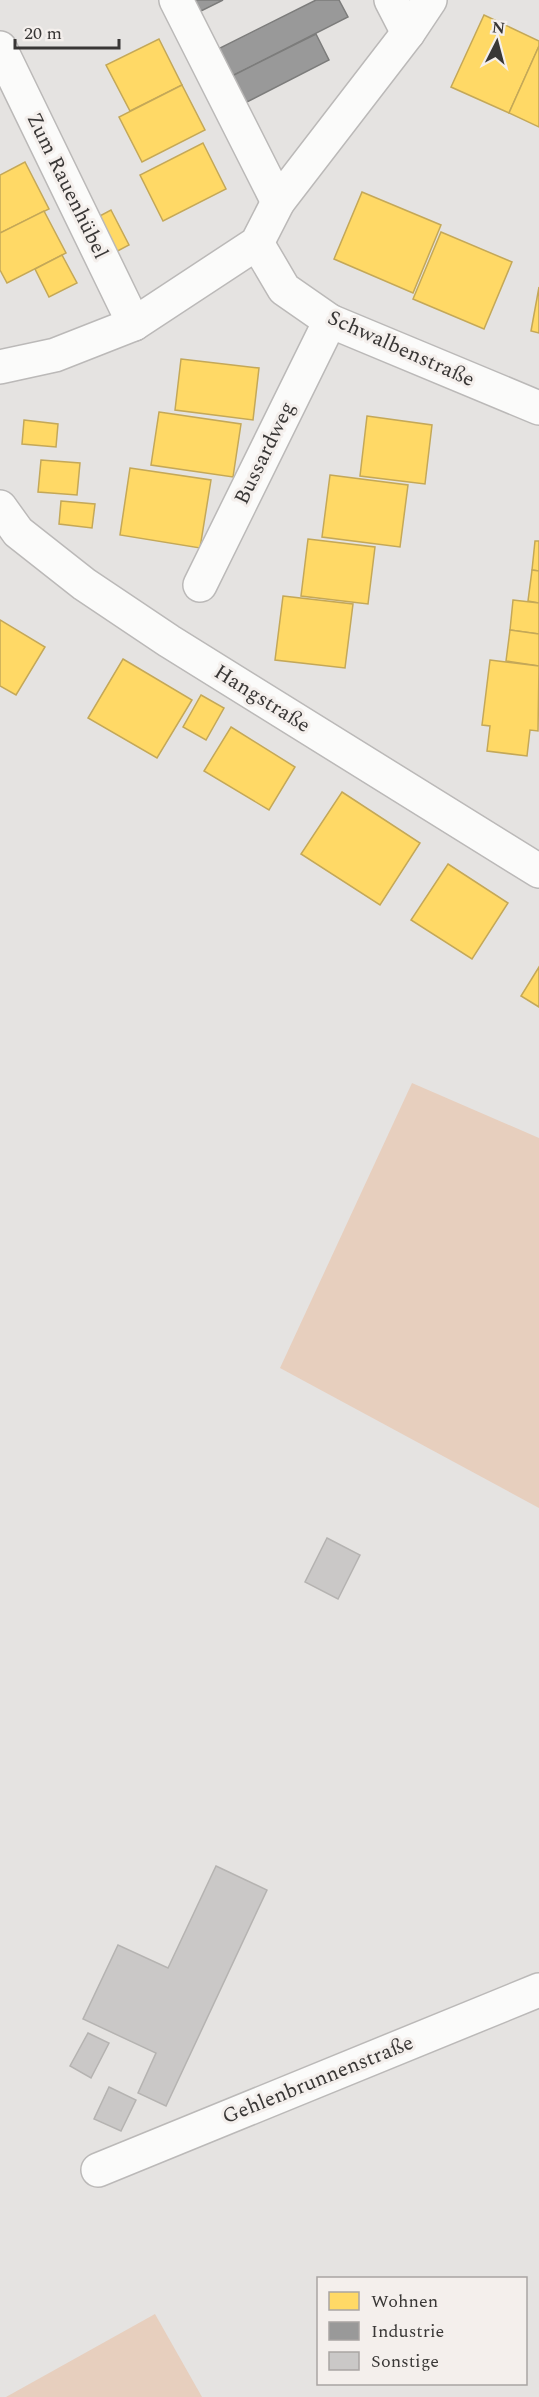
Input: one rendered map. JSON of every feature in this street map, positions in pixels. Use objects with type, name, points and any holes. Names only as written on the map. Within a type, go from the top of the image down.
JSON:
[{"type":"street","points":[[176,0],[278,202]]},
{"type":"street","points":[[390,0],[408,33]]},
{"type":"street","points":[[0,367],[55,355],[134,324],[257,243],[278,202],[408,33],[430,0]]},
{"type":"street","name":"Zum Rauenhübel","points":[[0,48],[134,324]]},
{"type":"street","name":"Schwalbenstraße","points":[[257,243],[284,289],[330,321],[539,408]]},
{"type":"street","name":"Bussardweg","points":[[200,585],[330,321]]},
{"type":"street","name":"Hangstraße","points":[[0,507],[18,532],[84,584],[180,647],[539,871]]},
{"type":"street","name":"Gehlenbrunnenstraße","points":[[98,2170],[539,1990]]},
{"type":"shaded area","points":[[412,1083],[539,1138],[539,1508],[280,1368]]},
{"type":"shaded area","points":[[155,2314],[202,2397],[6,2397]]},
{"type":"building: Wohnen","points":[[484,15],[539,41],[539,46],[509,113],[451,87]]},
{"type":"building: Wohnen","points":[[159,39],[182,85],[130,111],[106,65]]},
{"type":"building: Wohnen","points":[[539,46],[539,127],[509,113]]},
{"type":"building: Wohnen","points":[[182,85],[205,130],[142,162],[119,117]]},
{"type":"building: Wohnen","points":[[203,143],[226,189],[163,221],[140,175]]},
{"type":"building: Wohnen","points":[[25,162],[49,209],[0,233],[0,175]]},
{"type":"building: Wohnen","points":[[362,192],[441,225],[413,293],[334,259]]},
{"type":"building: Wohnen","points":[[111,210],[129,245],[112,254],[94,219]]},
{"type":"building: Wohnen","points":[[44,211],[66,253],[7,283],[0,270],[0,233]]},
{"type":"building: Wohnen","points":[[441,232],[512,262],[484,329],[413,299]]},
{"type":"building: Wohnen","points":[[62,255],[77,283],[49,297],[35,269]]},
{"type":"building: Wohnen","points":[[539,287],[539,333],[531,331]]},
{"type":"building: Wohnen","points":[[181,359],[259,368],[253,420],[175,410]]},
{"type":"building: Wohnen","points":[[159,412],[241,424],[233,477],[151,465]]},
{"type":"building: Wohnen","points":[[367,416],[432,425],[425,484],[360,476]]},
{"type":"building: Wohnen","points":[[24,420],[58,424],[56,447],[22,444]]},
{"type":"building: Wohnen","points":[[41,460],[80,463],[77,495],[38,492]]},
{"type":"building: Wohnen","points":[[130,468],[211,480],[200,548],[120,535]]},
{"type":"building: Wohnen","points":[[330,475],[408,485],[400,547],[322,537]]},
{"type":"building: Wohnen","points":[[61,501],[95,504],[92,528],[59,524]]},
{"type":"building: Wohnen","points":[[308,539],[375,547],[368,604],[301,596]]},
{"type":"building: Wohnen","points":[[535,541],[539,541],[539,571],[532,570]]},
{"type":"building: Wohnen","points":[[532,570],[539,571],[539,603],[528,601]]},
{"type":"building: Wohnen","points":[[283,596],[353,604],[345,668],[275,660]]},
{"type":"building: Wohnen","points":[[513,600],[539,603],[539,634],[510,630]]},
{"type":"building: Wohnen","points":[[0,620],[45,647],[16,695],[0,686]]},
{"type":"building: Wohnen","points":[[510,630],[539,634],[539,666],[506,661]]},
{"type":"building: Wohnen","points":[[123,659],[192,700],[157,758],[88,718]]},
{"type":"building: Wohnen","points":[[490,660],[539,666],[538,731],[530,730],[527,756],[487,751],[490,726],[482,725]]},
{"type":"building: Wohnen","points":[[201,695],[224,708],[206,740],[183,727]]},
{"type":"building: Wohnen","points":[[231,727],[295,767],[269,810],[204,771]]},
{"type":"building: Wohnen","points":[[342,792],[420,843],[380,905],[301,854]]},
{"type":"building: Wohnen","points":[[448,864],[508,903],[472,959],[411,920]]},
{"type":"building: Wohnen","points":[[539,967],[539,1007],[521,996]]},
{"type":"building: Industrie","points":[[186,0],[223,0],[193,15]]},
{"type":"building: Industrie","points":[[316,0],[339,0],[348,17],[228,78],[214,51]]},
{"type":"building: Industrie","points":[[316,34],[329,60],[241,105],[228,78]]},
{"type":"building: Sonstige","points":[[327,1538],[360,1555],[338,1599],[305,1582]]},
{"type":"building: Sonstige","points":[[216,1866],[267,1890],[166,2106],[138,2093],[156,2053],[83,2019],[118,1945],[168,1968]]},
{"type":"building: Sonstige","points":[[88,2033],[109,2043],[91,2078],[70,2066]]},
{"type":"building: Sonstige","points":[[109,2087],[136,2100],[121,2131],[94,2119]]}]
